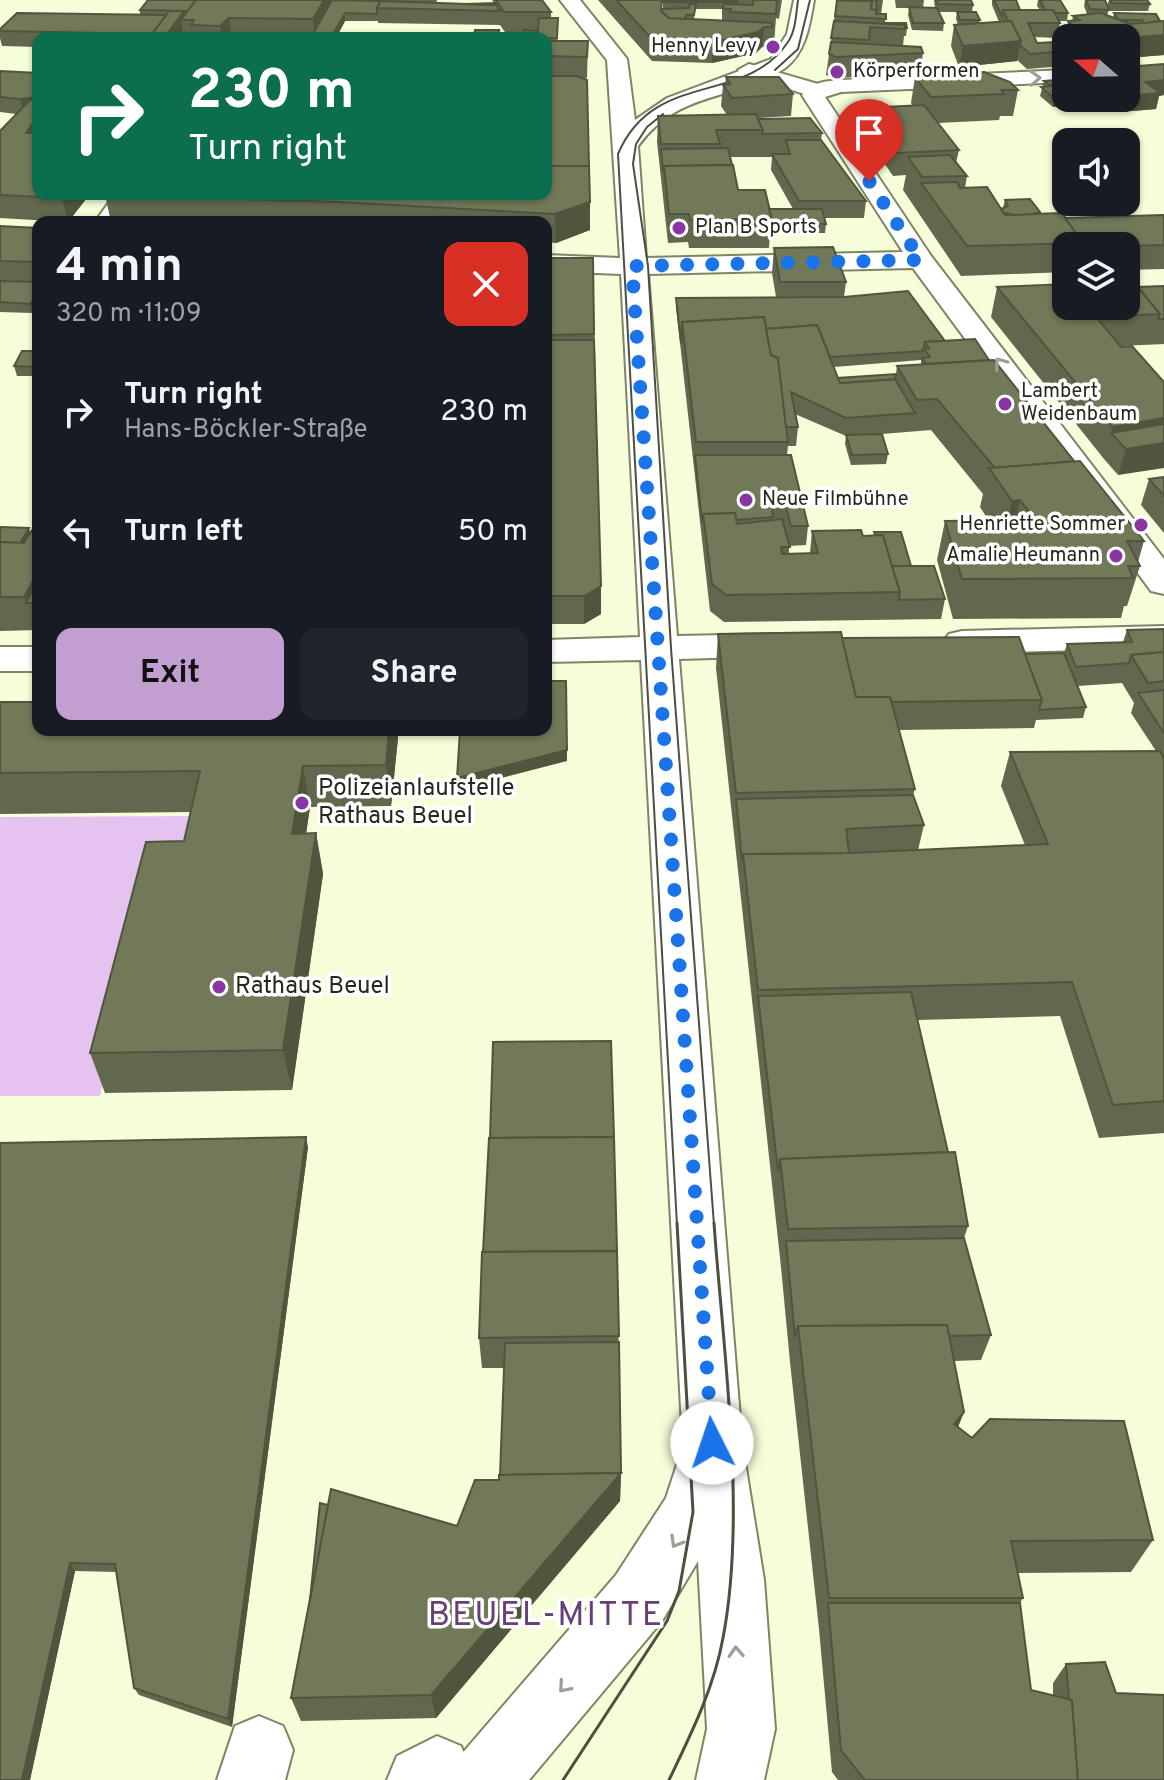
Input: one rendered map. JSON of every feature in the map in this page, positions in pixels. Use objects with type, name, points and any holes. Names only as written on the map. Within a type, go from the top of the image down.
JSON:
[{"type":"street","points":[[570,0],[617,59],[612,88],[626,146],[712,1443],[732,1580],[741,1729],[730,1780]]},
{"type":"street","points":[[626,146],[638,126],[655,113],[754,71],[791,51],[799,35],[804,0]]},
{"type":"street","points":[[754,71],[817,91],[841,86],[1052,77]]},
{"type":"street","points":[[817,91],[813,95],[817,102],[921,260],[1164,583]]},
{"type":"street","points":[[552,263],[632,266],[921,260]]},
{"type":"street","points":[[955,302],[987,300]]},
{"type":"street","points":[[925,642],[1164,637]]},
{"type":"street","points":[[552,651],[814,645]]},
{"type":"street","points":[[0,659],[32,659]]},
{"type":"street","points":[[447,1777],[616,1628],[660,1567],[693,1512],[712,1443]]},
{"type":"shaded area","points":[[203,816],[188,880],[153,881],[100,1096],[0,1096],[0,817]]},
{"type":"building","points":[[148,0],[196,0],[188,11],[140,10]]},
{"type":"building","points":[[196,0],[324,0],[313,19],[229,18],[220,26],[191,25],[194,20],[181,20]]},
{"type":"building","points":[[332,0],[380,1],[377,14],[345,13],[334,32],[314,32]]},
{"type":"building","points":[[496,0],[542,0],[551,12],[504,12]]},
{"type":"building","points":[[616,0],[662,0],[661,11],[669,18],[772,23],[772,27],[713,42],[653,40]]},
{"type":"building","points":[[737,0],[737,2],[663,2]]},
{"type":"building","points":[[753,0],[777,0],[776,14],[730,12],[731,9],[722,8],[724,4],[753,5]]},
{"type":"building","points":[[837,0],[872,1],[871,9],[876,9],[876,14],[886,14],[886,19],[835,16]]},
{"type":"building","points":[[837,0],[876,0],[877,10],[871,9],[872,1]]},
{"type":"building","points":[[936,0],[971,0],[973,5],[938,4]]},
{"type":"building","points":[[994,0],[1016,0],[1020,10],[1003,10],[1002,16]]},
{"type":"building","points":[[1040,0],[1060,0],[1068,13],[1045,10]]},
{"type":"building","points":[[1086,0],[1105,0],[1109,10],[1090,9]]},
{"type":"building","points":[[1110,0],[1147,0],[1150,4],[1112,3]]},
{"type":"building","points":[[381,1],[496,5],[500,11],[377,8]]},
{"type":"building","points":[[690,4],[696,4],[694,15],[686,15],[685,19],[669,18],[662,12],[662,9],[689,8]]},
{"type":"building","points":[[909,7],[937,8],[944,23],[913,23]]},
{"type":"building","points":[[1003,10],[1053,10],[1060,23],[1028,23],[1037,43],[1052,42],[1052,52],[1030,54],[1020,45],[1011,21],[1008,21]]},
{"type":"building","points":[[169,11],[184,11],[168,32],[154,32]]},
{"type":"building","points":[[957,12],[976,12],[980,20],[960,20]]},
{"type":"building","points":[[17,13],[166,15],[153,32],[0,29]]},
{"type":"building","points":[[1101,13],[1130,24],[1071,24],[1068,21],[1080,20],[1073,16]]},
{"type":"building","points":[[1114,13],[1156,14],[1160,21],[1120,20]]},
{"type":"building","points":[[539,18],[558,18],[557,38],[552,38],[552,32],[538,32]]},
{"type":"building","points":[[834,21],[905,25],[905,29],[870,27],[869,40],[831,38]]},
{"type":"building","points":[[1011,21],[1021,41],[963,46],[954,25]]},
{"type":"building","points":[[1164,21],[1164,35],[1140,37],[1140,24],[1130,24]]},
{"type":"building","points":[[475,30],[499,30],[499,32]]},
{"type":"building","points":[[552,41],[588,41],[587,57],[552,56]]},
{"type":"building","points":[[831,42],[921,47],[923,53],[836,57],[829,54]]},
{"type":"building","points":[[1164,64],[1164,80],[1145,82],[1160,93],[1140,95],[1140,66]]},
{"type":"building","points":[[0,71],[32,73],[32,98],[0,97]]},
{"type":"building","points":[[984,72],[1010,82],[1018,90],[1001,90],[1004,94],[931,97],[915,77]]},
{"type":"building","points":[[552,76],[577,76],[587,80],[589,166],[552,166]]},
{"type":"building","points":[[726,77],[779,77],[793,94],[732,98],[723,85],[730,84]]},
{"type":"building","points":[[1052,86],[1052,96],[1041,87]]},
{"type":"building","points":[[32,100],[32,124],[26,133],[32,133],[32,197],[0,195],[0,131]]},
{"type":"building","points":[[924,105],[959,150],[896,153],[865,108]]},
{"type":"building","points":[[756,114],[763,130],[716,130],[720,144],[661,144],[658,116]]},
{"type":"building","points":[[810,118],[822,133],[762,134],[758,119]]},
{"type":"building","points":[[786,140],[821,140],[866,201],[799,201],[772,154],[790,154]]},
{"type":"building","points":[[728,148],[732,165],[664,166],[663,171],[661,149]]},
{"type":"building","points":[[950,155],[967,176],[922,177],[908,157]]},
{"type":"building","points":[[733,165],[738,190],[765,190],[772,219],[690,220],[689,214],[669,214],[664,166]]},
{"type":"building","points":[[552,166],[589,166],[590,202],[555,214],[272,200],[552,200]]},
{"type":"building","points":[[957,182],[960,188],[987,187],[1005,215],[1052,213],[1052,216],[1064,216],[1075,232],[1052,232],[1052,244],[967,246],[921,183]]},
{"type":"building","points":[[1030,199],[1040,212],[1015,215],[1004,213],[1001,209],[1008,206],[1005,200]]},
{"type":"building","points":[[769,209],[822,209],[826,224],[771,224]]},
{"type":"building","points":[[1164,215],[1164,245],[1140,245],[1140,232],[1075,232],[1065,218],[1140,216]]},
{"type":"building","points":[[0,226],[32,228],[32,262],[0,261]]},
{"type":"building","points":[[833,247],[846,282],[780,282],[774,248]]},
{"type":"building","points":[[552,258],[593,258],[594,334],[552,335]]},
{"type":"building","points":[[0,281],[32,282],[30,304],[0,302]]},
{"type":"building","points":[[1052,285],[1052,320],[1098,320],[1121,347],[1132,346],[1164,382],[1164,418],[1112,427],[997,287]]},
{"type":"building","points":[[1164,286],[1164,319],[1158,319],[1160,314],[1140,287]]},
{"type":"building","points":[[1140,289],[1160,314],[1140,315]]},
{"type":"building","points":[[908,291],[945,341],[925,342],[923,351],[830,357],[817,325],[766,329],[764,317],[682,322],[681,343],[676,298],[844,297]]},
{"type":"building","points":[[764,317],[771,355],[778,358],[788,442],[696,442],[682,322]]},
{"type":"building","points":[[817,325],[840,383],[895,379],[915,413],[846,418],[791,392],[798,427],[786,427],[778,358],[771,355],[766,329]]},
{"type":"building","points":[[975,339],[989,360],[926,364],[922,358],[930,357],[924,349],[929,348],[925,342]]},
{"type":"building","points":[[552,340],[594,340],[601,586],[584,596],[552,596]]},
{"type":"building","points":[[22,351],[32,351],[32,367],[14,366]]},
{"type":"building","points":[[994,360],[1074,461],[995,468],[937,399],[917,400],[897,366]]},
{"type":"building","points":[[896,374],[895,379],[840,383],[838,378]]},
{"type":"building","points":[[1164,424],[1164,443],[1126,449],[1111,433]]},
{"type":"building","points":[[882,434],[888,454],[852,455],[846,435]]},
{"type":"building","name":"Neue Filmbühne","points":[[695,455],[791,455],[808,526],[791,526],[786,507],[772,507],[773,517],[736,520],[735,513],[703,514],[702,522]]},
{"type":"building","points":[[1080,461],[1144,541],[1127,541],[1140,566],[1128,566],[1133,578],[962,579],[945,521],[1028,520],[1031,514],[1020,500],[1012,501],[989,468]]},
{"type":"building","points":[[1164,477],[1164,496],[1149,479]]},
{"type":"building","points":[[735,513],[737,524],[782,519],[790,547],[781,547],[782,554],[818,553],[812,531],[861,530],[863,536],[883,535],[900,592],[726,595],[712,584],[703,514]]},
{"type":"building","points":[[0,527],[29,528],[20,543],[0,542]]},
{"type":"building","points":[[32,530],[32,582],[24,597],[0,597],[0,542],[24,543]]},
{"type":"building","points":[[874,532],[901,532],[911,566],[892,566],[883,535],[875,535]]},
{"type":"building","points":[[892,566],[934,566],[945,599],[899,600],[900,592]]},
{"type":"building","points":[[1164,629],[1164,652],[1131,655],[1129,663],[1076,667],[1067,644],[1132,642],[1127,630]]},
{"type":"building","points":[[841,632],[856,697],[890,697],[915,789],[736,793],[718,634]]},
{"type":"building","points":[[1019,637],[1042,700],[892,702],[890,697],[856,697],[842,638]]},
{"type":"building","points":[[1164,652],[1164,681],[1148,683],[1131,655]]},
{"type":"building","points":[[1064,653],[1086,707],[1039,710],[1042,700],[1025,654]]},
{"type":"building","points":[[552,681],[566,681],[567,750],[457,778],[460,736],[552,736]]},
{"type":"building","points":[[1164,690],[1164,733],[1138,693]]},
{"type":"building","name":"Rathaus Beuel","points":[[0,702],[32,702],[32,736],[388,736],[386,765],[303,766],[292,834],[316,833],[283,1050],[90,1053],[146,842],[184,841],[200,771],[0,773]]},
{"type":"building","points":[[1160,751],[1164,759],[1164,1101],[1113,1105],[1072,982],[758,990],[743,854],[851,853],[1048,844],[1010,752]]},
{"type":"building","points":[[913,795],[924,825],[846,829],[849,853],[743,854],[742,860],[736,799]]},
{"type":"building","points":[[911,992],[948,1152],[780,1159],[778,1171],[758,996]]},
{"type":"building","points":[[611,1041],[614,1137],[490,1138],[493,1042]]},
{"type":"building","points":[[306,1137],[228,1719],[134,1688],[115,1564],[70,1563],[22,1780],[0,1780],[0,1143]]},
{"type":"building","points":[[614,1137],[617,1251],[483,1252],[489,1138]]},
{"type":"building","points":[[955,1152],[968,1226],[788,1229],[780,1159]]},
{"type":"building","points":[[964,1238],[991,1335],[949,1336],[947,1325],[798,1326],[795,1337],[786,1241]]},
{"type":"building","points":[[617,1251],[619,1336],[479,1338],[482,1252]]},
{"type":"building","points":[[947,1325],[964,1412],[954,1424],[972,1438],[990,1419],[1124,1421],[1153,1540],[1011,1541],[1023,1598],[829,1598],[798,1326]]},
{"type":"building","points":[[619,1342],[621,1473],[500,1475],[505,1343]]},
{"type":"building","points":[[621,1473],[431,1695],[291,1698],[331,1489],[457,1526],[475,1480],[499,1480],[499,1475]]},
{"type":"building","points":[[320,1503],[328,1505],[310,1600]]},
{"type":"building","points":[[828,1603],[1020,1603],[1031,1690],[1072,1700],[1078,1780],[865,1780],[841,1750]]},
{"type":"building","points":[[1105,1662],[1116,1693],[1164,1695],[1164,1780],[1078,1780],[1066,1664]]},
{"type":"tram line","points":[[677,1225],[618,154],[634,127],[654,110],[676,98],[748,75],[770,62],[791,37],[798,0]]},
{"type":"tram line","points":[[775,70],[798,49],[810,0]]},
{"type":"tram line","points":[[663,114],[647,127],[636,144],[633,164],[648,266],[671,648],[714,1225]]},
{"type":"tram line","points":[[563,1780],[667,1621],[679,1591],[693,1512],[677,1223]]},
{"type":"tram line","points":[[669,1780],[714,1675],[730,1589],[733,1538],[731,1431],[714,1223]]},
{"type":"place","name":"Henny Levy","points":[[773,47]]},
{"type":"place","name":"Körperformen","points":[[837,72]]},
{"type":"place","name":"Plan B Sports","points":[[679,228]]},
{"type":"place","name":"Lambert Weidenbaum","points":[[1005,404]]},
{"type":"place","name":"Neue Filmbühne","points":[[746,500]]},
{"type":"place","name":"Henriette Sommer","points":[[1141,525]]},
{"type":"place","name":"Amalie Heumann","points":[[1116,556]]},
{"type":"place","name":"Polizeianlaufstelle Rathaus Beuel","points":[[302,803]]},
{"type":"place","name":"Rathaus Beuel","points":[[219,987]]},
{"type":"district","name":"BEUEL-MITTE","points":[[546,1616]]},
{"type":"route","points":[[712,1443],[632,266],[921,260],[869,181]]}]
